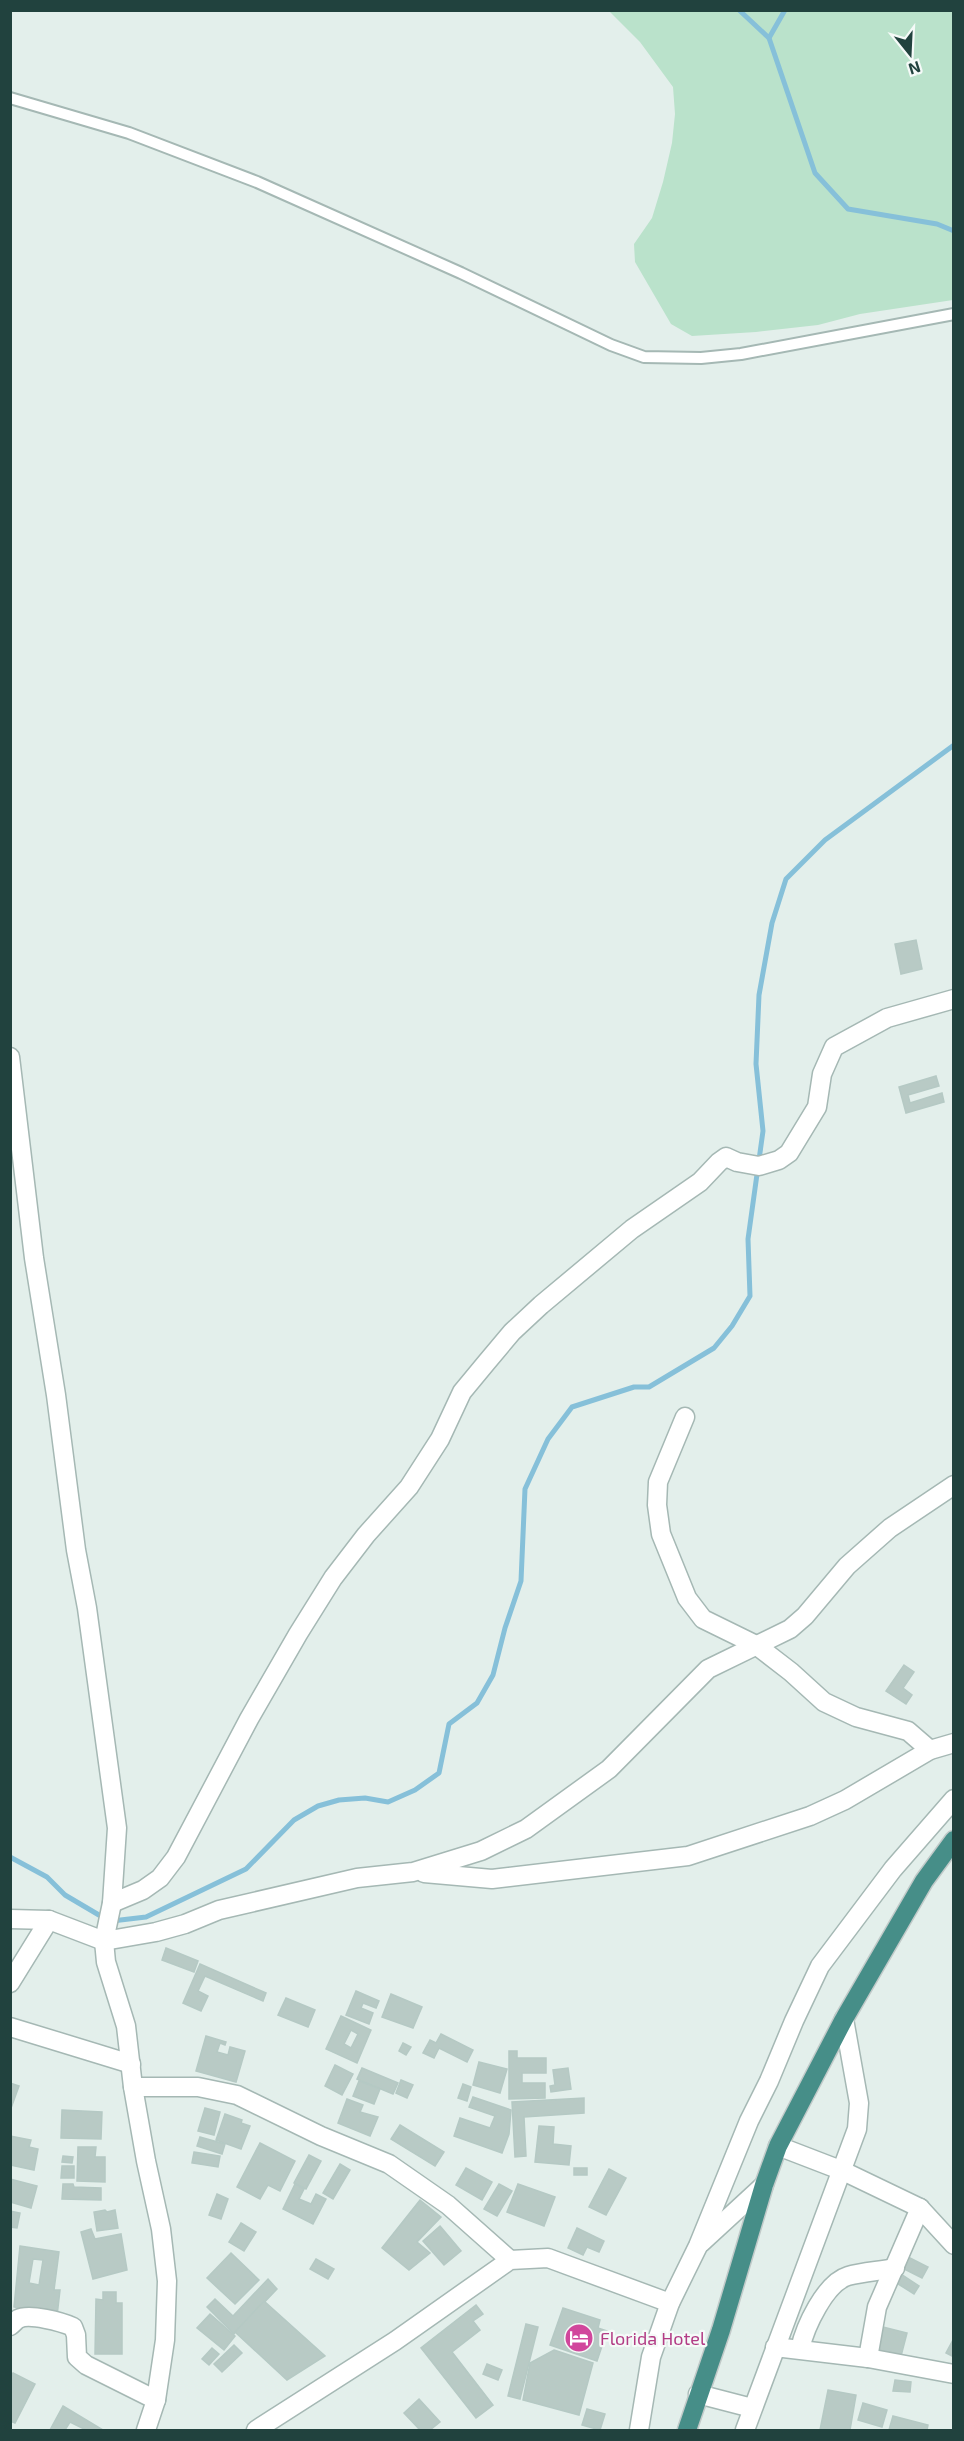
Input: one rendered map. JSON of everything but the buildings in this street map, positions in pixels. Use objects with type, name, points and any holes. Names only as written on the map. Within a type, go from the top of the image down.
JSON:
[{"type":"highway","points":[[687,2430],[721,2330],[764,2185],[778,2146],[844,2019],[924,1881],[954,1840]]},
{"type":"street","points":[[112,1903],[143,1890],[159,1878],[177,1857],[249,1719],[333,1578],[366,1535],[409,1487],[440,1439],[462,1392],[512,1332],[632,1229],[700,1182],[726,1157],[737,1162],[759,1166],[779,1160],[789,1153],[817,1107],[822,1074],[834,1047],[887,1018],[954,999]]},
{"type":"street","points":[[10,1057],[34,1258],[114,1796],[117,1828],[112,1903],[104,1941],[110,1979],[126,2026],[133,2087],[161,2229],[167,2281],[165,2340],[156,2400],[146,2430]]},
{"type":"street","points":[[685,1417],[658,1482],[657,1505],[662,1534],[687,1598],[703,1619],[756,1645],[824,1702],[856,1717],[908,1731],[930,1750]]},
{"type":"street","points":[[10,1918],[49,1920],[104,1941],[156,1932],[185,1924],[219,1910],[357,1878],[413,1872],[481,1851],[526,1829],[609,1769],[708,1669],[790,1629],[805,1616],[847,1566],[890,1528],[954,1485]]},
{"type":"street","points":[[413,1872],[492,1879],[688,1856],[810,1816],[846,1800],[930,1750],[954,1743]]},
{"type":"street","points":[[639,2430],[651,2357],[670,2303],[698,2246],[748,2121],[770,2081],[794,2021],[820,1966],[893,1869],[954,1799]]},
{"type":"street","points":[[10,1983],[49,1920]]},
{"type":"street","points":[[745,2430],[857,2129],[859,2103],[844,2019]]},
{"type":"street","points":[[10,2027],[131,2064]]},
{"type":"street","points":[[133,2087],[198,2087],[237,2095],[321,2136],[389,2164],[448,2205],[510,2260]]},
{"type":"street","points":[[778,2146],[843,2171],[920,2208],[954,2245]]},
{"type":"street","points":[[698,2246],[764,2185]]},
{"type":"street","points":[[867,2358],[877,2307],[920,2208]]},
{"type":"street","points":[[256,2430],[395,2341],[510,2260],[548,2258],[670,2303]]},
{"type":"street","points":[[800,2349],[805,2328],[833,2284],[847,2276],[895,2268]]},
{"type":"street","points":[[10,2326],[19,2318],[26,2317],[73,2327],[76,2335],[77,2357],[86,2365],[156,2400]]},
{"type":"street","points":[[775,2347],[867,2358],[954,2374]]},
{"type":"street","points":[[698,2394],[752,2409]]},
{"type":"lane","points":[[10,98],[129,133],[257,182],[461,273],[611,345],[644,357],[701,358],[741,354],[954,314]]},
{"type":"green space","points":[[609,11],[953,11],[953,300],[860,314],[818,325],[756,332],[692,336],[671,324],[635,262],[634,244],[652,218],[663,182],[672,143],[675,114],[673,87],[640,42]]},
{"type":"waterway","points":[[739,10],[769,38],[815,173],[848,209],[937,224],[954,231]]},
{"type":"waterway","points":[[769,38],[785,10]]},
{"type":"waterway","points":[[112,1921],[146,1917],[246,1869],[294,1820],[318,1806],[339,1800],[365,1798],[388,1802],[415,1790],[439,1773],[449,1724],[477,1703],[493,1675],[505,1628],[521,1581],[525,1489],[548,1439],[572,1407],[634,1387],[649,1387],[714,1348],[732,1326],[750,1296],[748,1239],[763,1131],[756,1064],[759,995],[772,923],[786,879],[825,840],[954,745]]},
{"type":"waterway","points":[[10,1857],[47,1877],[65,1895],[104,1918]]},
{"type":"place","name":"Florida Hotel","points":[[579,2338]]}]
